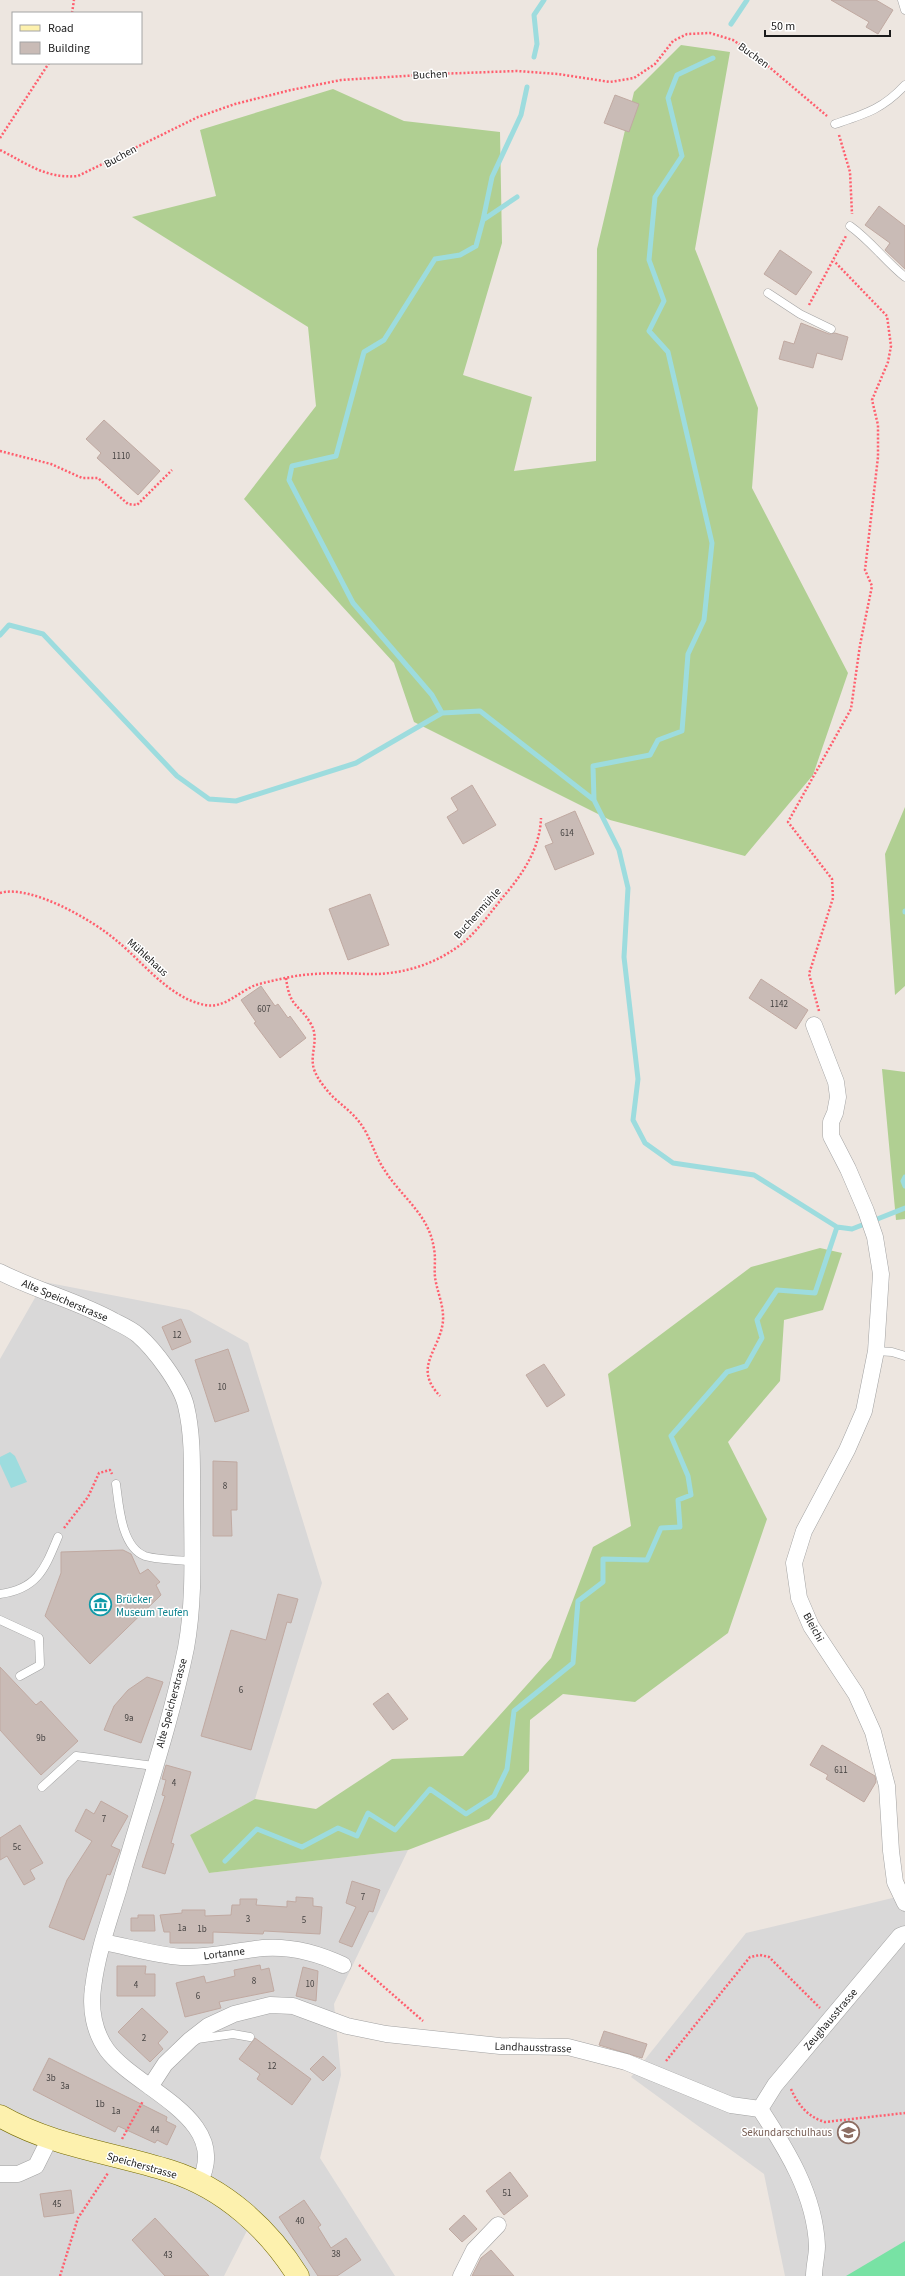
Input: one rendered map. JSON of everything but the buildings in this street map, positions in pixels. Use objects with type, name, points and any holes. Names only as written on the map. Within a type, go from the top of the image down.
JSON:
[{"type":"main road","name":"Speicherstrasse","points":[[0,2116],[50,2138],[170,2171],[199,2183],[233,2204],[259,2226],[284,2254],[298,2276]]},
{"type":"street","name":"Bleichi","points":[[814,1025],[836,1082],[838,1097],[835,1113],[831,1122],[831,1136],[848,1169],[866,1212],[875,1237],[881,1274],[876,1351],[864,1411],[847,1450],[804,1531],[794,1563],[799,1598],[811,1626],[856,1694],[873,1732],[887,1786],[891,1851],[895,1882],[905,1903]]},
{"type":"street","name":"Alte Speicherstrasse","points":[[0,1272],[31,1287],[93,1309],[136,1333],[164,1363],[185,1403],[191,1444],[192,1561],[190,1616],[186,1649],[103,1942],[93,1987],[92,2011],[96,2028],[106,2048],[148,2091],[181,2110],[202,2135],[206,2155],[204,2173],[199,2183]]},
{"type":"street","name":"Zeughausstrasse","points":[[760,2109],[783,2075],[830,2018],[900,1936],[905,1934]]},
{"type":"street","name":"Lortanne","points":[[103,1942],[180,1957],[214,1956],[264,1948],[299,1950],[326,1956],[343,1965]]},
{"type":"street","name":"Landhausstrasse","points":[[148,2091],[165,2064],[190,2040],[208,2026],[228,2017],[270,2005],[293,2006],[347,2026],[442,2041],[500,2046],[568,2047],[626,2062],[731,2104],[760,2109]]},
{"type":"street","points":[[760,2109],[788,2152],[802,2181],[816,2235],[817,2248],[814,2276]]},
{"type":"street","points":[[0,2174],[18,2174],[36,2166],[50,2138]]},
{"type":"street","points":[[461,2276],[465,2265],[474,2250],[498,2225]]},
{"type":"lane","points":[[902,0],[905,10]]},
{"type":"lane","points":[[835,124],[871,112],[891,100],[905,85]]},
{"type":"lane","points":[[850,226],[868,238],[887,263],[905,277]]},
{"type":"lane","points":[[768,293],[800,314],[831,329]]},
{"type":"lane","points":[[876,1351],[892,1352],[905,1356]]},
{"type":"lane","points":[[116,1484],[119,1512],[130,1544],[145,1556],[192,1561]]},
{"type":"lane","points":[[0,1594],[19,1590],[35,1580],[46,1567],[58,1537]]},
{"type":"lane","points":[[0,1620],[39,1638],[40,1664],[20,1676]]},
{"type":"lane","points":[[42,1787],[76,1756],[154,1766]]},
{"type":"lane","points":[[190,2040],[233,2034],[250,2037]]},
{"type":"path","points":[[72,12],[74,0]]},
{"type":"path","name":"Buchen","points":[[0,150],[46,174],[61,177],[78,176],[198,117],[235,104],[291,90],[341,80],[517,71],[558,74],[610,82],[634,78],[654,64],[673,41],[687,34],[703,33],[710,33],[733,40],[755,55],[835,124]]},
{"type":"path","points":[[0,138],[48,64]]},
{"type":"path","points":[[800,314],[812,303],[850,226],[852,205],[850,172],[835,124]]},
{"type":"path","points":[[814,1025],[819,1011],[809,974],[833,898],[832,879],[788,822],[851,709],[860,645],[872,586],[865,570],[878,457],[878,425],[872,400],[888,362],[891,346],[887,316],[834,260]]},
{"type":"path","points":[[0,450],[51,464],[82,478],[98,478],[128,504],[137,505],[172,470]]},
{"type":"path","name":"Buchenmühle","points":[[286,978],[342,972],[387,973],[413,968],[440,959],[465,941],[511,888],[534,852],[541,831],[541,818]]},
{"type":"path","name":"Mühlehaus","points":[[0,893],[23,893],[40,897],[75,914],[116,939],[169,987],[188,999],[206,1005],[218,1004],[232,999],[255,985],[286,978]]},
{"type":"path","points":[[286,978],[288,995],[295,1007],[311,1024],[316,1038],[313,1066],[318,1078],[326,1090],[360,1124],[382,1166],[394,1184],[421,1214],[430,1228],[435,1250],[435,1276],[443,1310],[442,1323],[428,1361],[427,1374],[431,1387],[440,1396]]},
{"type":"path","points":[[58,1537],[88,1497],[99,1474],[110,1470],[116,1484]]},
{"type":"path","points":[[655,2074],[750,1957],[760,1955],[769,1957],[830,2018]]},
{"type":"path","points":[[343,1965],[355,1961],[440,2036],[442,2041]]},
{"type":"path","points":[[783,2075],[788,2081],[798,2103],[815,2119],[836,2122],[905,2113]]},
{"type":"path","points":[[118,2146],[148,2091]]},
{"type":"path","points":[[60,2276],[78,2218],[110,2169]]},
{"type":"shaded area","points":[[44,1282],[189,1310],[248,1343],[322,1583],[255,1799],[190,1835],[209,1873],[408,1850],[334,2004],[341,2075],[320,2158],[395,2276],[287,2276],[258,2209],[224,2276],[0,2276],[0,1359]]},
{"type":"shaded area","points":[[905,1895],[905,2276],[785,2276],[764,2174],[631,2077],[746,1933]]},
{"type":"green space","points":[[681,45],[730,52],[695,249],[758,408],[752,488],[848,673],[813,775],[745,856],[610,820],[414,722],[394,663],[244,499],[316,406],[308,327],[132,217],[216,196],[200,130],[333,89],[404,121],[500,132],[502,243],[463,375],[532,397],[514,471],[596,461],[597,249],[634,92]]},
{"type":"green space","points":[[905,807],[905,986],[895,995],[885,854]]},
{"type":"green space","points":[[882,1069],[905,1072],[905,1219],[896,1220]]},
{"type":"green space","points":[[820,1248],[842,1253],[823,1310],[784,1320],[780,1381],[728,1442],[767,1519],[728,1633],[635,1702],[563,1694],[530,1720],[529,1771],[489,1819],[408,1850],[209,1873],[190,1835],[255,1799],[316,1809],[392,1759],[463,1756],[551,1658],[593,1547],[631,1526],[608,1374],[751,1267]]},
{"type":"green space","points":[[905,2241],[905,2276],[846,2276]]},
{"type":"water","points":[[10,1452],[15,1456],[27,1482],[11,1488],[0,1464],[0,1457]]},
{"type":"waterway","points":[[534,57],[537,44],[534,15],[544,0]]},
{"type":"waterway","points":[[731,24],[747,0]]},
{"type":"waterway","points":[[594,800],[593,766],[650,755],[658,740],[682,731],[688,654],[704,620],[712,543],[668,352],[649,331],[664,301],[649,260],[655,197],[682,156],[668,98],[677,75],[713,58]]},
{"type":"waterway","points":[[483,220],[492,177],[521,115],[527,87]]},
{"type":"waterway","points":[[442,713],[432,695],[353,603],[289,480],[292,466],[336,456],[364,352],[384,340],[435,259],[460,255],[476,246],[483,220],[517,197]]},
{"type":"waterway","points":[[0,635],[9,625],[43,634],[177,776],[209,799],[236,801],[356,763],[442,713],[480,711],[594,800],[619,850],[628,888],[624,957],[638,1079],[633,1120],[645,1143],[673,1163],[754,1175],[837,1227],[852,1229],[905,1208]]},
{"type":"waterway","points":[[905,1177],[903,1181],[905,1186]]},
{"type":"waterway","points":[[225,1861],[257,1829],[302,1847],[338,1828],[357,1836],[368,1813],[395,1830],[430,1789],[466,1814],[494,1796],[507,1769],[514,1711],[573,1663],[578,1601],[603,1582],[603,1559],[647,1560],[661,1528],[680,1527],[678,1500],[691,1495],[688,1476],[671,1436],[727,1372],[746,1366],[762,1338],[757,1320],[777,1290],[815,1293],[837,1227]]},
{"type":"place","name":"Brücker Museum Teufen","points":[[100,1605]]},
{"type":"place","name":"Sekundarschulhaus","points":[[848,2132]]}]
